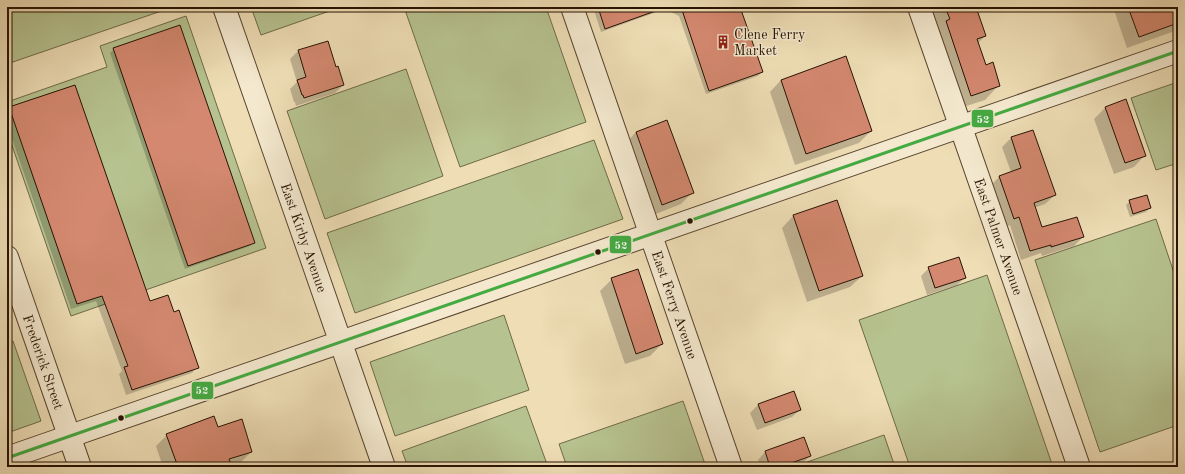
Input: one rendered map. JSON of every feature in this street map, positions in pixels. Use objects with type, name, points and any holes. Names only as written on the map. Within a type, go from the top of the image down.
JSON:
[{"type":"street","name":"East Kirby Avenue","points":[[224,7],[384,467]]},
{"type":"street","name":"East Ferry Avenue","points":[[572,7],[731,467]]},
{"type":"street","name":"East Palmer Avenue","points":[[919,7],[1079,467]]},
{"type":"street","points":[[7,458],[1178,51]]},
{"type":"street","name":"Frederick Street","points":[[7,257],[80,467]]},
{"type":"green space","points":[[7,7],[173,7],[7,64]]},
{"type":"green space","points":[[251,7],[341,7],[261,35]]},
{"type":"green space","points":[[404,7],[546,7],[586,122],[460,167]]},
{"type":"green space","points":[[186,16],[266,248],[71,316],[7,131],[7,102],[107,67],[100,46]]},
{"type":"green space","points":[[406,69],[443,176],[325,219],[287,111]]},
{"type":"green space","points":[[1178,82],[1178,163],[1156,170],[1131,98]]},
{"type":"green space","points":[[594,140],[623,219],[355,313],[327,233]]},
{"type":"green space","points":[[1156,219],[1178,285],[1178,425],[1100,452],[1035,260]]},
{"type":"green space","points":[[987,275],[1053,467],[910,467],[859,320]]},
{"type":"green space","points":[[504,315],[529,390],[395,436],[370,362]]},
{"type":"green space","points":[[13,341],[41,421],[7,433],[7,343]]},
{"type":"green space","points":[[683,401],[706,467],[567,467],[559,444]]},
{"type":"green space","points":[[526,406],[548,467],[408,467],[402,451]]},
{"type":"green space","points":[[884,435],[895,467],[793,467]]},
{"type":"building","points":[[598,7],[661,7],[661,9],[605,29]]},
{"type":"building","name":"Clene Ferry Market","points":[[681,7],[740,7],[763,72],[709,91]]},
{"type":"building","points":[[945,7],[976,7],[986,36],[977,39],[986,65],[993,62],[1000,86],[971,96],[946,21],[950,19]]},
{"type":"building","points":[[1128,7],[1178,7],[1178,23],[1139,37]]},
{"type":"building","points":[[180,25],[255,243],[188,266],[113,48]]},
{"type":"building","points":[[328,41],[336,67],[338,66],[344,85],[304,98],[297,80],[306,77],[298,50]]},
{"type":"building","points":[[846,56],[872,131],[806,154],[781,80]]},
{"type":"building","points":[[75,85],[150,301],[168,295],[174,312],[179,310],[199,368],[132,390],[124,367],[128,366],[102,296],[77,304],[9,107]]},
{"type":"building","points":[[1126,99],[1146,156],[1125,163],[1105,107]]},
{"type":"building","points":[[667,120],[694,193],[662,205],[636,132]]},
{"type":"building","points":[[1033,130],[1056,195],[1034,203],[1042,227],[1077,217],[1084,237],[1051,247],[1051,245],[1030,251],[1019,217],[1014,219],[999,176],[1021,168],[1011,137]]},
{"type":"building","points":[[1147,195],[1151,208],[1133,214],[1129,200]]},
{"type":"building","points":[[837,200],[863,276],[819,291],[793,215]]},
{"type":"building","points":[[959,257],[966,278],[935,288],[928,267]]},
{"type":"building","points":[[638,269],[663,344],[636,354],[611,278]]},
{"type":"building","points":[[794,391],[801,410],[765,423],[758,404]]},
{"type":"building","points":[[214,416],[218,427],[242,419],[252,452],[229,459],[232,467],[178,467],[166,434]]},
{"type":"building","points":[[804,437],[811,456],[780,467],[770,467],[765,451]]},
{"type":"transit line","name":"52","points":[[7,458],[1178,51]]},
{"type":"place","name":"Clene Ferry Market","points":[[723,42]]}]
